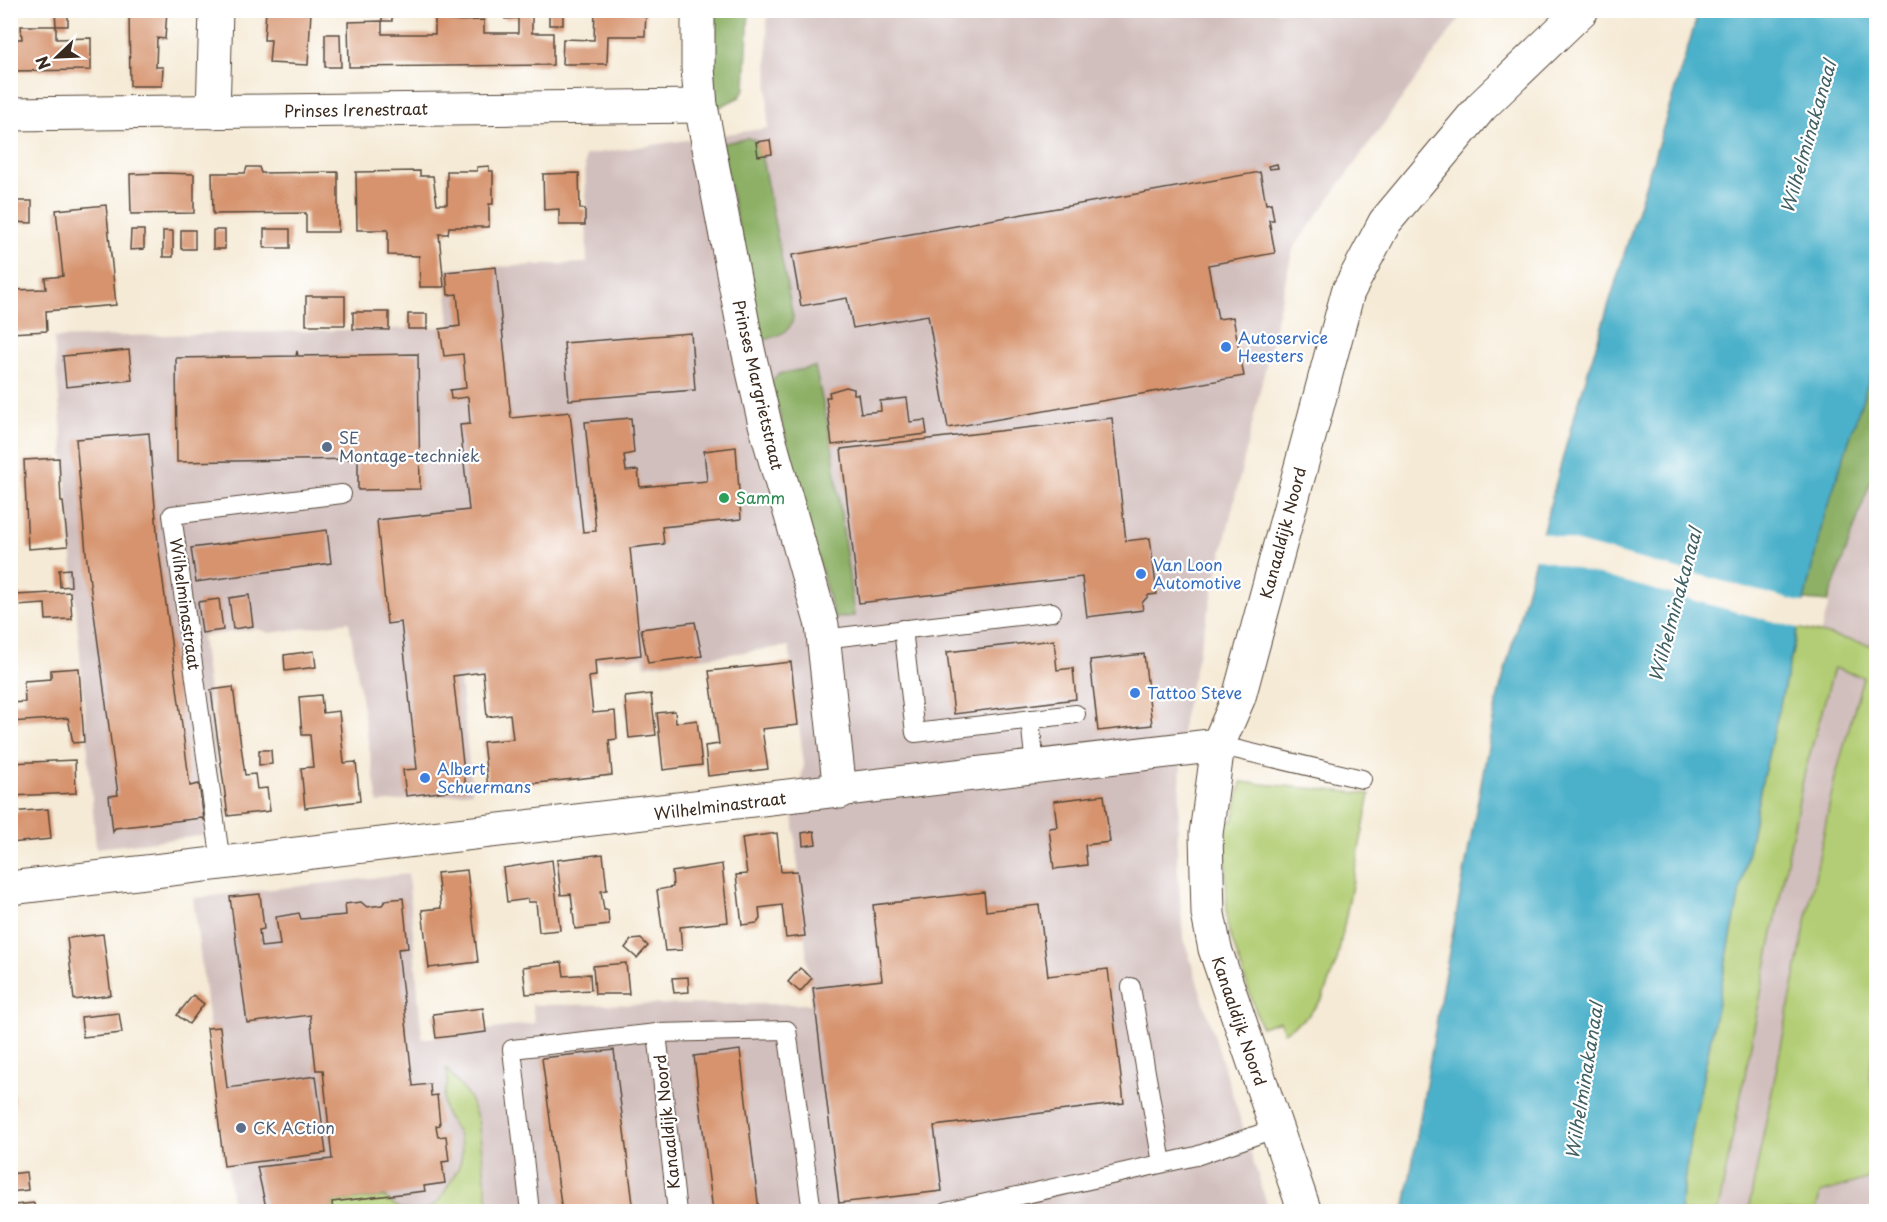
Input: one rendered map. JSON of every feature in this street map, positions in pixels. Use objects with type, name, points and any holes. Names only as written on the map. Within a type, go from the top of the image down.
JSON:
[{"type":"street","points":[[213,112],[216,10]]},
{"type":"street","name":"Prinses Margrietstraat","points":[[698,10],[698,68],[701,106],[747,345],[765,424],[822,625],[840,792]]},
{"type":"street","name":"Kanaaldijk Noord","points":[[1305,1212],[1215,949],[1208,914],[1206,834],[1218,745],[1239,697],[1348,292],[1385,222],[1481,107],[1582,10]]},
{"type":"street","name":"Prinses Irenestraat","points":[[10,114],[701,106]]},
{"type":"street","name":"Wilhelminastraat","points":[[10,888],[840,792],[1218,745]]},
{"type":"lane","name":"Wilhelminastraat","points":[[221,863],[172,515],[342,494]]},
{"type":"lane","points":[[823,639],[1053,612]]},
{"type":"lane","points":[[903,629],[915,733],[1076,714]]},
{"type":"lane","points":[[1030,719],[1035,767]]},
{"type":"lane","points":[[1218,745],[1362,779]]},
{"type":"lane","points":[[1131,987],[1162,1163]]},
{"type":"lane","name":"Kanaaldijk Noord","points":[[530,1212],[512,1049],[657,1033],[787,1030],[812,1212]]},
{"type":"lane","name":"Kanaaldijk Noord","points":[[657,1033],[677,1212]]},
{"type":"lane","points":[[946,1212],[1196,1156],[1277,1128]]},
{"type":"shaded area","points":[[767,11],[1465,11],[1293,249],[1183,720],[1177,855],[1183,936],[1269,1211],[233,1211],[193,898],[408,874],[422,1039],[535,1023],[532,1005],[811,1004],[793,815],[804,765],[789,646],[645,666],[643,657],[460,680],[472,792],[378,803],[349,622],[270,633],[256,629],[202,636],[226,833],[96,848],[54,338],[450,327],[445,269],[587,263],[585,155],[768,128]]},
{"type":"shaded area","points":[[1876,451],[1876,1211],[1701,1212],[1815,650]]},
{"type":"green space","points":[[711,11],[749,11],[745,88],[740,97],[715,109]]},
{"type":"green space","points":[[748,138],[755,140],[762,159],[793,317],[790,327],[762,341],[721,144]]},
{"type":"green space","points":[[1876,358],[1876,466],[1828,602],[1804,600],[1823,520]]},
{"type":"green space","points":[[815,367],[832,445],[854,616],[834,618],[771,382],[779,374]]},
{"type":"green space","points":[[1798,628],[1871,645],[1876,629],[1876,1037],[1869,1075],[1876,1100],[1876,1176],[1820,1193],[1816,1211],[1748,1211],[1834,782],[1863,677],[1834,668],[1804,775],[1718,1211],[1680,1212],[1689,1148],[1761,786]]},
{"type":"green space","points":[[1241,782],[1370,794],[1337,961],[1322,999],[1308,1016],[1284,1032],[1280,1021],[1261,1027],[1227,925],[1225,822],[1233,821]]},
{"type":"green space","points":[[446,1068],[469,1097],[478,1120],[489,1211],[419,1211],[439,1201],[461,1159],[461,1143],[443,1103],[448,1081]]},
{"type":"green space","points":[[385,1197],[397,1207],[411,1211],[333,1211],[333,1202]]},
{"type":"water","name":"Wilhelminakanaal","points":[[1699,11],[1876,11],[1876,358],[1823,520],[1761,786],[1689,1148],[1680,1211],[1404,1212],[1443,984],[1497,700],[1571,427]]},
{"type":"pier","points":[[1540,532],[1807,604],[1801,629],[1532,557]]},
{"type":"building","points":[[129,10],[167,10],[165,39],[157,38],[156,67],[163,67],[162,86],[130,86]]},
{"type":"building","points":[[266,10],[311,11],[308,65],[269,63],[271,40],[264,40]]},
{"type":"building","points":[[382,10],[392,10],[392,21],[382,21]]},
{"type":"building","points":[[435,10],[450,10],[450,21],[484,20],[484,33],[518,33],[518,18],[505,19],[505,10],[532,10],[532,33],[553,33],[553,65],[349,67],[348,22],[382,21],[382,34],[435,34]]},
{"type":"building","points":[[549,10],[563,10],[563,25],[549,25]]},
{"type":"building","points":[[595,10],[646,10],[645,36],[608,36],[607,64],[562,64],[563,39],[594,40]]},
{"type":"building","points":[[55,12],[68,12],[68,26],[56,26]]},
{"type":"building","points":[[21,26],[56,26],[56,39],[91,38],[91,70],[10,71],[10,39],[22,39]]},
{"type":"building","points":[[325,34],[340,34],[341,67],[325,67]]},
{"type":"building","points":[[770,140],[772,154],[758,156],[756,142]]},
{"type":"building","points":[[1277,164],[1278,168],[1269,169],[1268,166]]},
{"type":"building","points":[[10,165],[14,165],[15,201],[32,201],[32,223],[10,222]]},
{"type":"building","points":[[489,166],[489,171],[493,171],[493,204],[489,204],[489,227],[449,227],[448,234],[439,234],[444,287],[420,287],[419,256],[388,255],[388,230],[357,230],[356,172],[420,171],[420,176],[433,176],[437,204],[447,204],[447,171],[477,171],[477,167]]},
{"type":"building","points":[[247,167],[259,167],[261,173],[338,172],[338,232],[306,232],[306,213],[213,214],[212,173],[245,173]]},
{"type":"building","points":[[1260,172],[1266,204],[1271,203],[1274,220],[1269,220],[1275,253],[1208,265],[1218,319],[1233,317],[1244,376],[948,428],[928,315],[853,328],[847,298],[801,306],[792,255]]},
{"type":"building","points":[[579,173],[580,209],[585,209],[585,225],[559,225],[559,209],[544,210],[543,174]]},
{"type":"building","points":[[130,174],[194,174],[194,213],[131,214]]},
{"type":"building","points":[[106,205],[116,305],[46,311],[47,331],[10,333],[10,290],[46,289],[45,278],[63,276],[56,210]]},
{"type":"building","points":[[264,229],[290,229],[290,248],[264,248]]},
{"type":"building","points":[[131,230],[144,230],[144,249],[130,250]]},
{"type":"building","points":[[181,230],[195,230],[195,249],[181,249]]},
{"type":"building","points":[[213,230],[225,230],[225,249],[213,249]]},
{"type":"building","points":[[163,231],[173,231],[173,257],[163,257]]},
{"type":"building","points":[[496,267],[511,418],[570,412],[583,532],[596,531],[585,422],[631,418],[634,453],[624,455],[626,471],[638,470],[640,487],[707,481],[704,451],[736,447],[741,519],[662,527],[664,544],[630,548],[641,655],[595,660],[596,676],[589,677],[593,713],[615,711],[617,739],[609,740],[612,775],[488,788],[483,742],[513,739],[510,714],[487,717],[483,672],[453,676],[466,789],[406,796],[403,770],[417,769],[401,622],[387,624],[377,520],[469,510],[460,425],[470,424],[468,397],[451,399],[450,390],[466,388],[463,354],[444,356],[440,329],[460,326],[457,294],[448,295],[446,272]]},
{"type":"building","points":[[306,296],[345,296],[345,325],[306,325]]},
{"type":"building","points":[[353,312],[389,312],[389,330],[353,329]]},
{"type":"building","points":[[408,314],[427,314],[427,329],[408,329]]},
{"type":"building","points":[[691,333],[695,390],[569,400],[564,343]]},
{"type":"building","points":[[129,350],[132,380],[66,387],[63,356]]},
{"type":"building","points":[[297,351],[298,356],[418,354],[420,489],[358,490],[358,459],[177,462],[176,358],[296,356]]},
{"type":"building","points":[[846,387],[854,389],[854,394],[858,394],[861,413],[881,411],[880,401],[907,398],[910,422],[925,420],[927,434],[832,445],[826,397],[830,397],[829,392]]},
{"type":"building","points":[[1112,418],[1126,541],[1150,538],[1157,594],[1149,595],[1142,603],[1143,610],[1087,617],[1082,577],[859,603],[841,449]]},
{"type":"building","points":[[149,433],[158,544],[190,786],[199,784],[204,820],[202,818],[115,828],[113,832],[109,796],[118,795],[86,553],[76,439]]},
{"type":"building","points":[[59,458],[61,502],[63,502],[68,546],[28,549],[24,460]]},
{"type":"building","points":[[327,530],[331,563],[196,582],[191,548]]},
{"type":"building","points":[[70,569],[71,586],[60,587],[59,570]]},
{"type":"building","points":[[70,592],[72,619],[46,620],[45,604],[16,606],[15,595]]},
{"type":"building","points":[[249,595],[253,626],[233,629],[229,598]]},
{"type":"building","points":[[219,599],[223,630],[202,633],[198,602]]},
{"type":"building","points":[[695,622],[702,656],[648,663],[641,629]]},
{"type":"building","points":[[1054,640],[1057,670],[1073,668],[1076,699],[954,714],[947,652]]},
{"type":"building","points":[[314,651],[316,667],[285,671],[284,655]]},
{"type":"building","points":[[1144,654],[1152,725],[1098,731],[1090,660]]},
{"type":"building","points":[[791,662],[798,725],[762,729],[768,769],[708,776],[705,746],[719,744],[709,671]]},
{"type":"building","points":[[79,668],[84,742],[73,743],[68,718],[10,722],[10,703],[25,702],[24,681],[51,679],[51,670]]},
{"type":"building","points":[[233,687],[245,775],[255,774],[257,789],[267,788],[270,811],[228,816],[211,690]]},
{"type":"building","points":[[651,694],[656,735],[629,738],[625,697]]},
{"type":"building","points":[[321,695],[323,713],[339,711],[344,763],[356,762],[360,801],[305,808],[301,768],[313,767],[310,735],[302,735],[299,697]]},
{"type":"building","points":[[675,711],[676,723],[697,720],[702,765],[663,770],[657,713]]},
{"type":"building","points":[[259,750],[271,750],[272,764],[259,765]]},
{"type":"building","points":[[75,760],[76,793],[11,796],[10,763]]},
{"type":"building","points":[[1104,795],[1110,842],[1085,845],[1087,865],[1054,869],[1049,828],[1057,827],[1054,801]]},
{"type":"building","points":[[48,809],[51,839],[10,843],[10,812]]},
{"type":"building","points":[[814,831],[816,844],[803,846],[802,833]]},
{"type":"building","points":[[777,833],[781,872],[797,871],[805,936],[786,938],[782,905],[759,908],[760,919],[757,923],[742,925],[736,875],[747,874],[742,838]]},
{"type":"building","points":[[603,854],[607,890],[601,891],[604,910],[608,910],[609,925],[575,929],[571,894],[561,895],[557,860]]},
{"type":"building","points":[[552,860],[560,930],[539,932],[536,902],[528,902],[528,899],[507,902],[503,868]]},
{"type":"building","points":[[722,864],[728,922],[680,927],[682,950],[665,951],[657,890],[673,887],[672,872]]},
{"type":"building","points":[[467,870],[478,962],[429,968],[422,910],[441,908],[437,873]]},
{"type":"building","points":[[984,892],[986,911],[1039,905],[1048,976],[1108,969],[1124,1103],[934,1126],[942,1191],[839,1203],[813,988],[882,980],[873,905]]},
{"type":"building","points":[[260,894],[264,929],[259,930],[261,947],[280,945],[276,917],[299,913],[301,919],[346,915],[345,904],[361,902],[367,907],[382,905],[386,900],[403,898],[408,948],[398,949],[413,1086],[430,1084],[431,1096],[437,1095],[440,1125],[436,1126],[438,1137],[446,1136],[449,1161],[442,1162],[445,1183],[424,1186],[425,1191],[332,1202],[333,1212],[267,1212],[257,1167],[332,1159],[323,1070],[316,1070],[310,1015],[247,1023],[230,897]]},
{"type":"building","points":[[103,934],[111,995],[74,1000],[67,938]]},
{"type":"building","points":[[641,939],[648,946],[637,958],[625,948],[631,940]]},
{"type":"building","points":[[562,962],[564,976],[590,974],[591,990],[526,994],[523,967]]},
{"type":"building","points":[[626,963],[629,994],[595,994],[593,966]]},
{"type":"building","points":[[800,968],[812,978],[800,992],[788,982]]},
{"type":"building","points":[[688,977],[689,992],[674,993],[672,978]]},
{"type":"building","points":[[193,995],[204,1004],[189,1024],[177,1015]]},
{"type":"building","points":[[483,1008],[486,1032],[436,1038],[433,1014]]},
{"type":"building","points":[[119,1013],[122,1033],[83,1037],[81,1017]]},
{"type":"building","points":[[220,1027],[227,1088],[316,1076],[326,1153],[224,1166],[207,1028]]},
{"type":"building","points":[[614,1050],[634,1212],[562,1212],[542,1058]]},
{"type":"building","points":[[740,1050],[759,1211],[713,1212],[694,1056]]},
{"type":"building","points":[[10,1087],[13,1087],[14,1107],[10,1108]]},
{"type":"building","points":[[26,1172],[28,1190],[10,1192],[10,1174]]},
{"type":"building","points":[[34,1203],[35,1212],[14,1212],[14,1205]]},
{"type":"place","name":"Autoservice Heesters","points":[[1226,347]]},
{"type":"place","name":"SE Montage-techniek","points":[[327,447]]},
{"type":"place","name":"Samm","points":[[724,498]]},
{"type":"place","name":"Van Loon Automotive","points":[[1141,574]]},
{"type":"place","name":"Tattoo Steve","points":[[1135,693]]},
{"type":"place","name":"Albert Schuermans","points":[[425,778]]},
{"type":"place","name":"CK ACtion","points":[[241,1128]]}]
